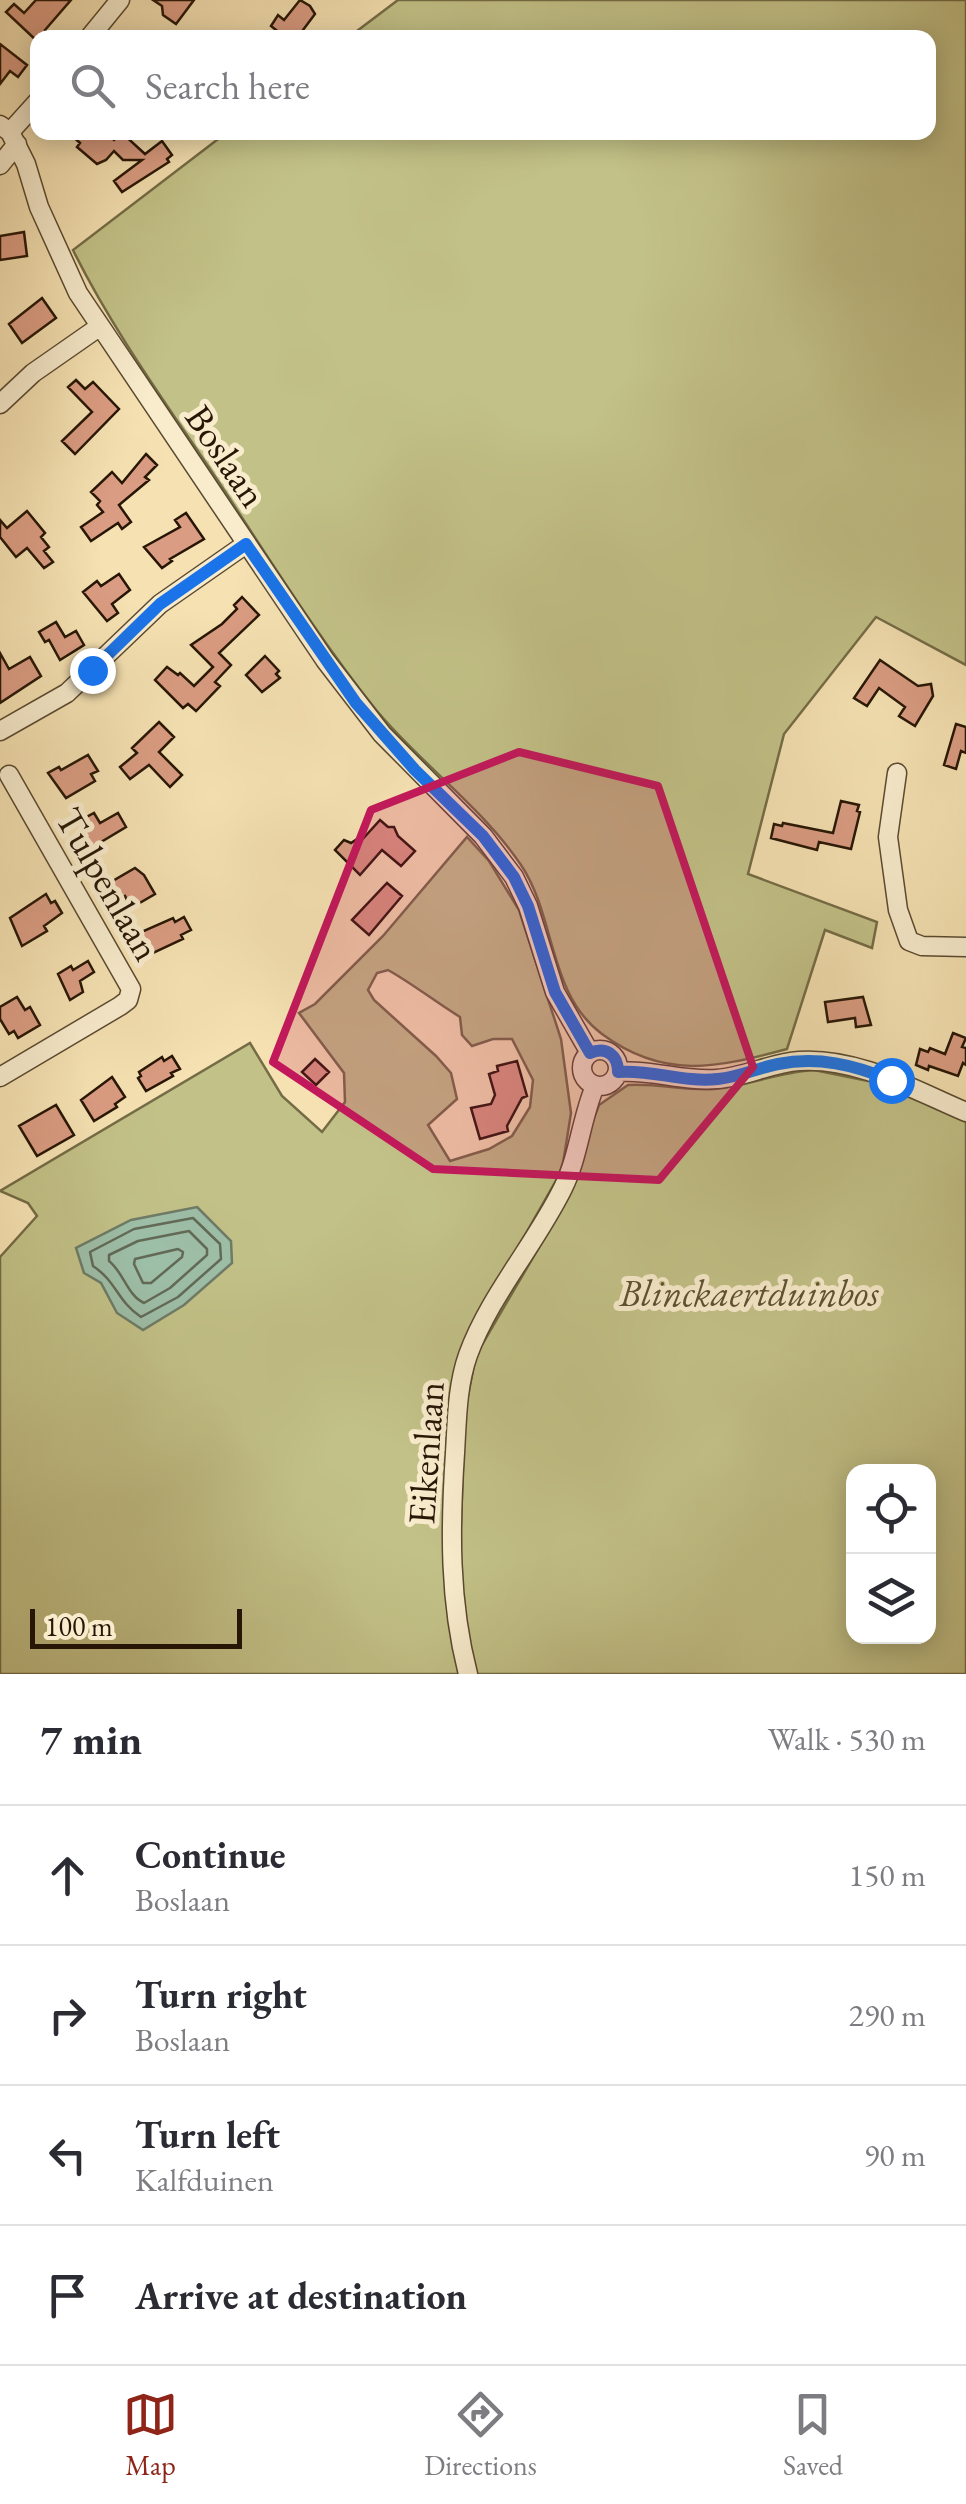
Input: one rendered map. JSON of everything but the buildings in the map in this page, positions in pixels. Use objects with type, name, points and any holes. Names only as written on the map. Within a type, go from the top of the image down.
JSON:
[{"type":"street","points":[[96,30],[120,0]]},
{"type":"street","points":[[0,165],[9,134],[30,110]]},
{"type":"street","name":"Boslaan","points":[[9,134],[58,253],[99,327],[246,544],[356,703],[415,770],[483,836],[514,877],[528,906],[555,992],[590,1053]]},
{"type":"street","points":[[0,404],[32,373],[99,327]]},
{"type":"street","points":[[0,731],[80,682],[160,604],[246,544]]},
{"type":"street","points":[[0,757],[4,778]]},
{"type":"street","points":[[896,773],[888,837],[898,910],[909,941],[922,946],[966,947]]},
{"type":"street","name":"Tulpenlaan","points":[[0,1077],[120,1006],[128,1000],[131,989],[4,778]]},
{"type":"street","name":"Boslaan","points":[[595,1086],[583,1074],[584,1060],[600,1050],[616,1060],[618,1072],[679,1079],[718,1079],[775,1065],[817,1060],[868,1071],[966,1112]]},
{"type":"street","points":[[595,1086],[608,1085],[618,1072]]},
{"type":"street","name":"Eikenlaan","points":[[468,1674],[458,1633],[452,1576],[460,1384],[469,1353],[488,1316],[563,1188],[574,1162],[584,1111],[595,1086]]},
{"type":"highlighted area","points":[[519,752],[658,786],[753,1067],[659,1180],[433,1169],[273,1062],[371,810]]},
{"type":"green space","points":[[398,0],[966,0],[966,665],[876,617],[784,734],[748,874],[877,922],[872,948],[825,930],[787,1049],[714,1065],[669,1064],[625,1049],[584,1017],[562,977],[541,908],[521,865],[488,824],[377,711],[335,656],[142,368],[73,250],[217,140],[936,140],[936,30],[358,30]]},
{"type":"green space","points":[[467,837],[489,861],[519,910],[561,1039],[571,1113],[562,1170],[463,1344],[453,1380],[446,1477],[463,1674],[0,1674],[0,1257],[37,1216],[28,1203],[0,1191],[250,1043],[282,1096],[322,1132],[345,1102],[344,1073],[299,1013],[315,1004],[383,936]],"holes":[[[388,970],[460,1017],[462,1035],[472,1046],[493,1039],[512,1039],[533,1080],[530,1107],[512,1136],[489,1149],[450,1161],[428,1125],[457,1099],[451,1073],[374,1000],[368,990],[377,973]]]},
{"type":"green space","name":"Blinckaertduinbos","points":[[814,1070],[873,1082],[966,1121],[966,1674],[475,1674],[459,1579],[465,1411],[476,1355],[555,1220],[599,1105],[628,1085],[714,1089]]},
{"type":"water","points":[[197,1207],[231,1241],[232,1263],[184,1305],[143,1330],[117,1313],[101,1283],[84,1273],[76,1248],[131,1220]]},
{"type":"route","points":[[92,670],[160,604],[246,544],[356,703],[415,770],[467,818],[514,877],[528,906],[555,992],[590,1053],[610,1053],[618,1072],[679,1079],[718,1079],[775,1065],[817,1060],[845,1064],[891,1080]]}]
